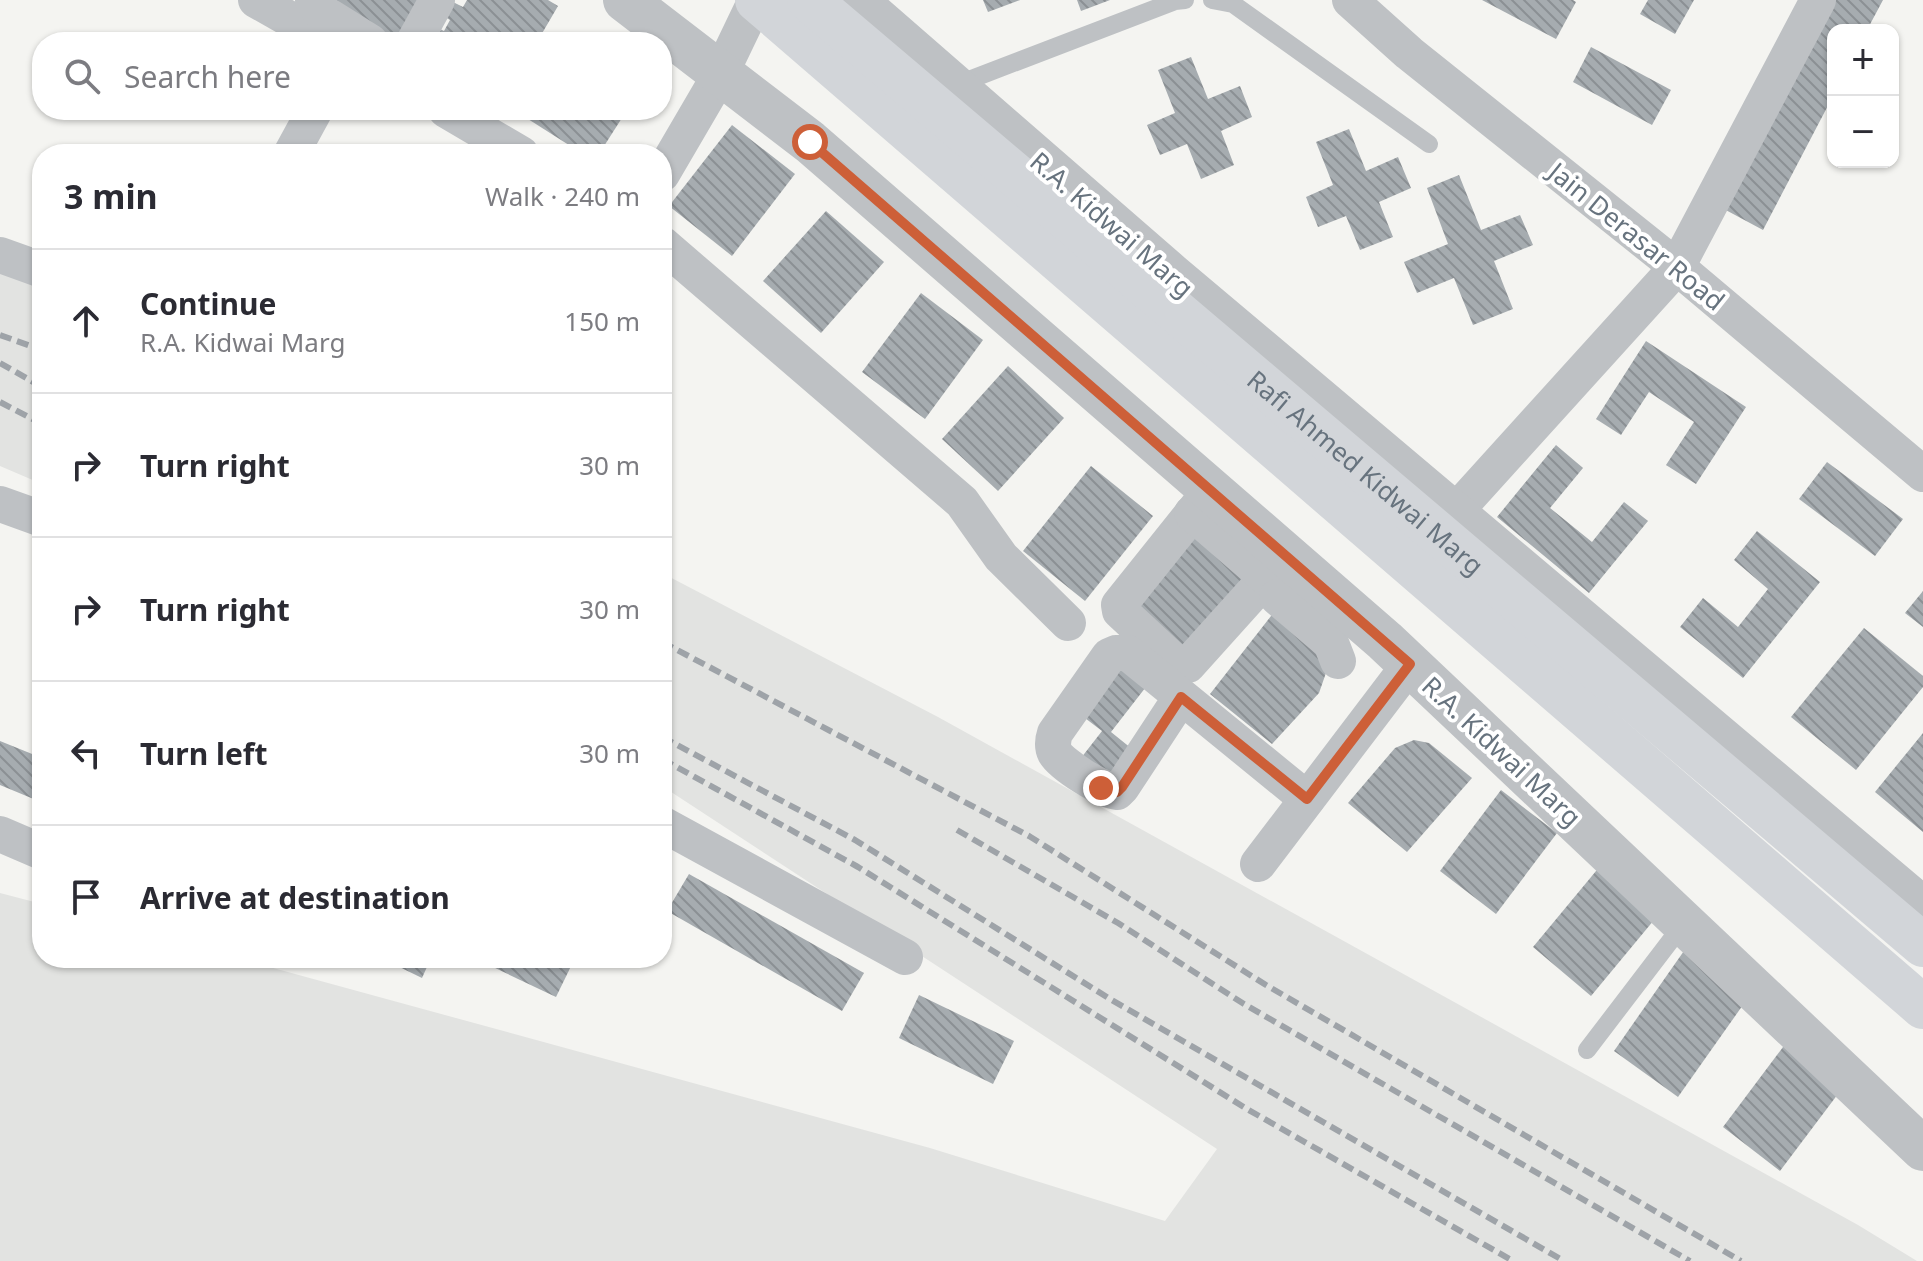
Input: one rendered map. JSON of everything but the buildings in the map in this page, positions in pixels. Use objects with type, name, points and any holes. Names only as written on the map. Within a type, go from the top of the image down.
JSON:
[{"type":"main road","points":[[756,0],[1923,1007]]},
{"type":"main road","name":"Rafi Ahmed Kidwai Marg","points":[[809,0],[1923,945]]},
{"type":"street","points":[[256,0],[312,32]]},
{"type":"street","points":[[313,0],[319,10],[354,32]]},
{"type":"street","points":[[419,32],[437,0]]},
{"type":"street","name":"R.A. Kidwai Marg","points":[[625,0],[667,32]]},
{"type":"street","points":[[672,157],[721,73],[756,0]]},
{"type":"street","name":"R.A. Kidwai Marg","points":[[855,0],[1170,274],[1923,909]]},
{"type":"street","name":"Jain Derasar Road","points":[[1350,0],[1409,53],[1677,267],[1923,474]]},
{"type":"street","points":[[1454,513],[1677,267],[1818,0]]},
{"type":"street","name":"R.A. Kidwai Marg","points":[[672,36],[810,142],[1283,574],[1410,664],[1923,1149]]},
{"type":"street","points":[[296,144],[310,120]]},
{"type":"street","points":[[463,120],[504,144]]},
{"type":"street","points":[[672,253],[962,502],[1001,557],[1068,623]]},
{"type":"street","points":[[0,255],[32,266]]},
{"type":"street","points":[[1201,502],[1119,605],[1120,611],[1177,664],[1188,665],[1283,574]]},
{"type":"street","points":[[0,504],[32,515]]},
{"type":"street","points":[[1283,574],[1331,643],[1338,661]]},
{"type":"street","points":[[1222,665],[1283,574]]},
{"type":"street","points":[[1258,864],[1410,664]]},
{"type":"street","points":[[1181,697],[1307,799]]},
{"type":"street","points":[[672,829],[905,957]]},
{"type":"street","points":[[0,834],[32,848]]},
{"type":"lane","points":[[953,86],[1175,1],[1185,0]]},
{"type":"lane","points":[[1212,0],[1233,4],[1429,144]]},
{"type":"lane","points":[[1587,1050],[1684,923]]},
{"type":"shaded area","points":[[0,261],[32,273],[32,480],[0,466]]},
{"type":"shaded area","points":[[672,578],[938,717],[1858,1225],[1917,1261],[0,1261],[0,893],[32,901],[32,968],[273,968],[930,1148],[1165,1221],[1217,1149],[672,793]]},
{"type":"railway","points":[[0,335],[32,346]]},
{"type":"railway","points":[[0,363],[32,381]]},
{"type":"railway","points":[[0,402],[32,419]]},
{"type":"railway","points":[[672,647],[1029,836],[1266,985],[1741,1261]]},
{"type":"railway","points":[[672,742],[855,840],[1110,999],[1564,1261]]},
{"type":"railway","points":[[672,765],[858,867],[1247,1109],[1513,1261]]},
{"type":"railway","points":[[957,830],[1118,923],[1244,1004],[1690,1261]]},
{"type":"route","points":[[810,142],[1410,664],[1307,799],[1181,697],[1122,787],[1117,792],[1101,788]]}]
